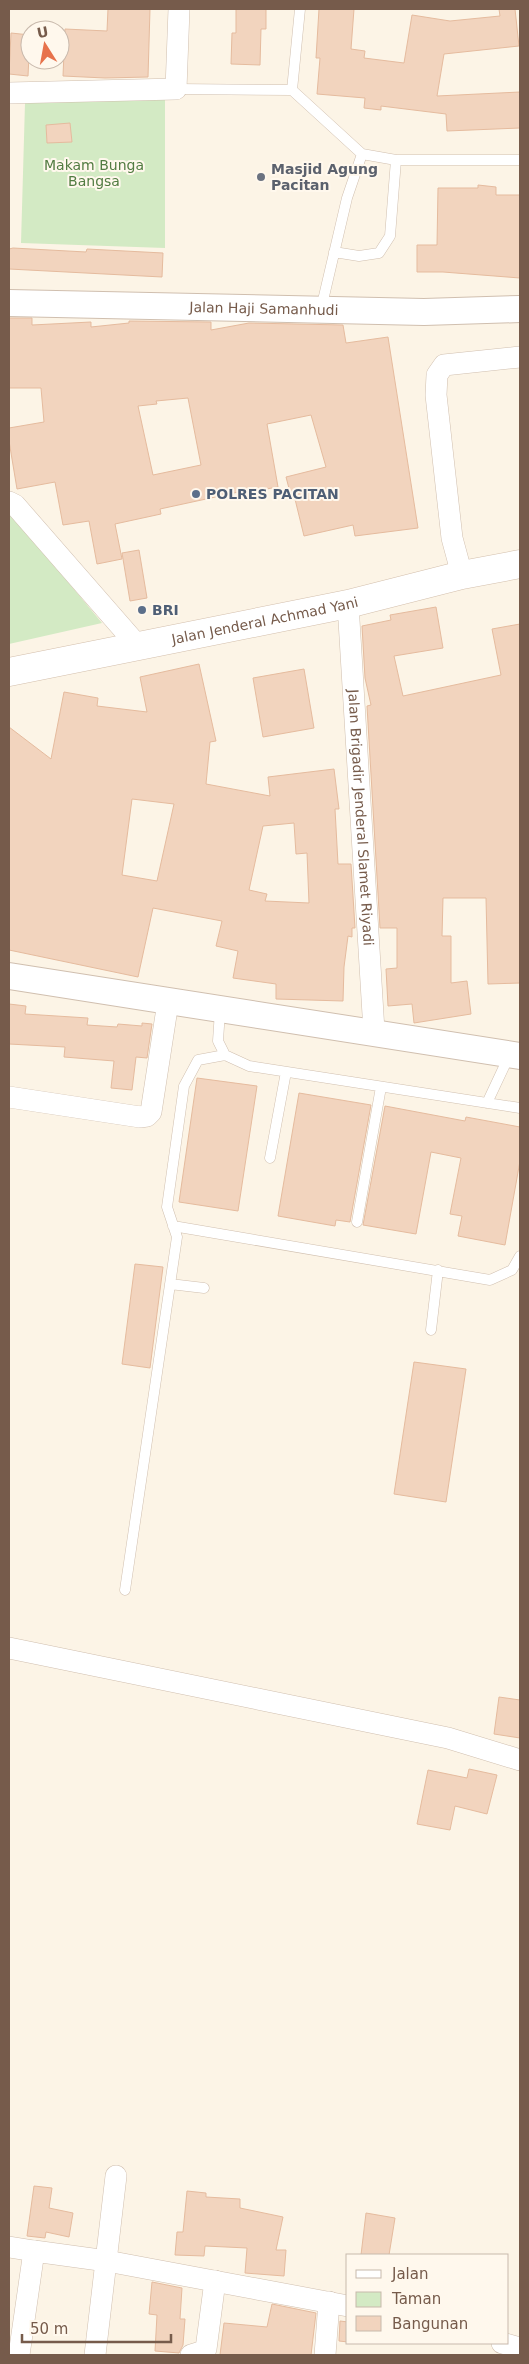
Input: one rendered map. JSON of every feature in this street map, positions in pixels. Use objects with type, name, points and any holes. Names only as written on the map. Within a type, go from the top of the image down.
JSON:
[{"type":"main road","name":"Jalan Jenderal Achmad Yani","points":[[9,672],[348,604],[462,575],[520,564]]},
{"type":"street","points":[[9,93],[176,88],[179,9]]},
{"type":"street","name":"Jalan Haji Samanhudi","points":[[9,303],[424,312],[520,309]]},
{"type":"street","points":[[462,575],[452,538],[436,394],[437,375],[444,365],[520,357]]},
{"type":"street","points":[[9,502],[15,505],[138,646]]},
{"type":"street","name":"Jalan Brigadir Jenderal Slamet Riyadi","points":[[348,604],[374,1031]]},
{"type":"street","points":[[9,976],[220,1010],[374,1031],[515,1055]]},
{"type":"street","points":[[9,1097],[140,1117],[148,1116],[151,1112],[168,1002]]},
{"type":"street","points":[[9,1648],[448,1738],[520,1760]]},
{"type":"street","points":[[95,2355],[116,2176]]},
{"type":"street","points":[[9,2247],[107,2261],[338,2304],[325,2355]]},
{"type":"street","points":[[19,2355],[34,2251]]},
{"type":"street","points":[[191,2355],[204,2352],[206,2349],[214,2281]]},
{"type":"street","points":[[506,2344],[520,2348]]},
{"type":"lane","points":[[292,90],[300,9]]},
{"type":"lane","points":[[176,88],[292,90],[362,154],[396,160],[520,160]]},
{"type":"lane","points":[[321,310],[347,198],[362,154]]},
{"type":"lane","points":[[334,252],[359,256],[379,253],[390,236],[396,160]]},
{"type":"lane","points":[[220,1010],[218,1041],[225,1055]]},
{"type":"lane","points":[[125,1590],[177,1237],[167,1207],[184,1086],[198,1060],[225,1055],[249,1066],[520,1108]]},
{"type":"lane","points":[[487,1103],[515,1055]]},
{"type":"lane","points":[[270,1158],[286,1072]]},
{"type":"lane","points":[[357,1222],[382,1087]]},
{"type":"lane","points":[[173,1226],[490,1280],[512,1270],[520,1256]]},
{"type":"lane","points":[[431,1330],[438,1270]]},
{"type":"lane","points":[[170,1284],[204,1288]]},
{"type":"green space","name":"Makam Bunga Bangsa","points":[[165,98],[165,248],[21,243],[25,103]]},
{"type":"green space","points":[[9,512],[11,513],[102,623],[9,644]]},
{"type":"building","points":[[108,9],[150,9],[148,77],[105,78],[63,76],[63,70],[70,70],[70,29],[107,31]]},
{"type":"building","points":[[236,9],[266,9],[266,29],[261,29],[260,65],[231,64],[232,33],[236,33]]},
{"type":"building","points":[[319,9],[354,9],[351,49],[365,51],[364,58],[404,63],[412,15],[450,21],[500,16],[499,9],[515,9],[519,46],[444,54],[437,96],[520,92],[520,128],[447,131],[446,114],[381,106],[381,110],[364,108],[365,98],[317,94],[320,58],[316,58]]},
{"type":"building","points":[[11,33],[20,34],[20,70],[28,70],[28,76],[9,74]]},
{"type":"building","points":[[70,123],[72,142],[47,143],[46,125]]},
{"type":"building","points":[[478,185],[496,187],[496,195],[520,195],[520,278],[443,272],[417,272],[417,245],[437,245],[438,188],[478,188]]},
{"type":"building","points":[[9,249],[86,252],[87,249],[163,253],[162,277],[9,269]]},
{"type":"building","points":[[9,318],[32,318],[32,325],[91,322],[91,327],[129,323],[129,321],[211,322],[211,330],[249,323],[343,325],[346,343],[388,337],[418,528],[355,536],[353,525],[304,536],[294,495],[291,496],[286,477],[326,467],[311,415],[267,424],[278,487],[243,493],[243,491],[160,509],[161,514],[115,524],[122,559],[97,564],[89,521],[63,525],[55,482],[17,489],[9,441],[9,428],[44,422],[41,388],[9,388]],"holes":[[[188,398],[201,465],[153,475],[138,406],[157,404],[156,401]]]},
{"type":"building","points":[[139,550],[147,598],[130,601],[122,553]]},
{"type":"building","points":[[436,607],[443,648],[394,656],[403,696],[501,675],[492,629],[520,624],[520,983],[488,984],[486,898],[443,898],[442,936],[451,936],[451,983],[467,981],[471,1014],[414,1023],[412,1004],[388,1006],[386,969],[397,968],[397,928],[380,928],[367,706],[371,705],[365,678],[362,626],[391,620],[390,615]]},
{"type":"building","points":[[199,664],[216,741],[210,742],[206,784],[270,796],[268,777],[334,769],[339,809],[335,809],[338,864],[351,864],[355,928],[352,928],[352,937],[348,936],[344,967],[343,1001],[276,999],[276,984],[233,978],[238,951],[216,946],[222,921],[153,908],[138,977],[9,950],[9,727],[51,759],[64,692],[98,698],[97,706],[147,712],[140,677]],"holes":[[[132,799],[174,804],[157,881],[122,875]],[[294,823],[296,854],[307,853],[309,903],[265,901],[267,894],[249,890],[263,826]]]},
{"type":"building","points":[[304,669],[314,728],[263,737],[253,678]]},
{"type":"building","points":[[9,1004],[26,1006],[25,1014],[88,1018],[87,1025],[117,1027],[118,1024],[142,1026],[142,1023],[152,1024],[147,1058],[136,1057],[132,1090],[111,1088],[114,1061],[64,1057],[65,1047],[9,1044]]},
{"type":"building","points":[[197,1078],[257,1086],[238,1211],[179,1202]]},
{"type":"building","points":[[299,1093],[371,1105],[350,1222],[336,1220],[335,1226],[278,1216]]},
{"type":"building","points":[[385,1106],[465,1121],[466,1117],[520,1127],[520,1161],[505,1245],[458,1236],[462,1216],[450,1214],[461,1158],[431,1152],[416,1234],[363,1225]]},
{"type":"building","points":[[135,1264],[163,1267],[150,1368],[122,1364]]},
{"type":"building","points":[[414,1362],[466,1369],[446,1502],[394,1494]]},
{"type":"building","points":[[499,1697],[520,1700],[520,1738],[494,1734]]},
{"type":"building","points":[[469,1769],[497,1775],[487,1814],[455,1806],[450,1830],[417,1824],[428,1770],[467,1778]]},
{"type":"building","points":[[34,2186],[52,2188],[49,2208],[73,2213],[69,2237],[46,2232],[45,2238],[27,2236]]},
{"type":"building","points":[[187,2191],[206,2193],[206,2197],[240,2199],[240,2208],[283,2217],[276,2250],[286,2250],[284,2276],[245,2273],[247,2248],[205,2246],[204,2256],[175,2255],[177,2232],[183,2232]]},
{"type":"building","points":[[366,2213],[395,2218],[389,2254],[361,2254]]},
{"type":"building","points":[[152,2282],[182,2288],[180,2319],[185,2319],[183,2345],[179,2353],[155,2351],[157,2315],[149,2314]]},
{"type":"building","points":[[272,2304],[316,2313],[311,2355],[220,2355],[224,2323],[267,2327]]},
{"type":"building","points":[[340,2321],[346,2322],[346,2342],[339,2341]]},
{"type":"place","name":"Masjid Agung Pacitan","points":[[261,177]]},
{"type":"place","name":"POLRES PACITAN","points":[[196,494]]},
{"type":"place","name":"BRI","points":[[142,610]]}]
